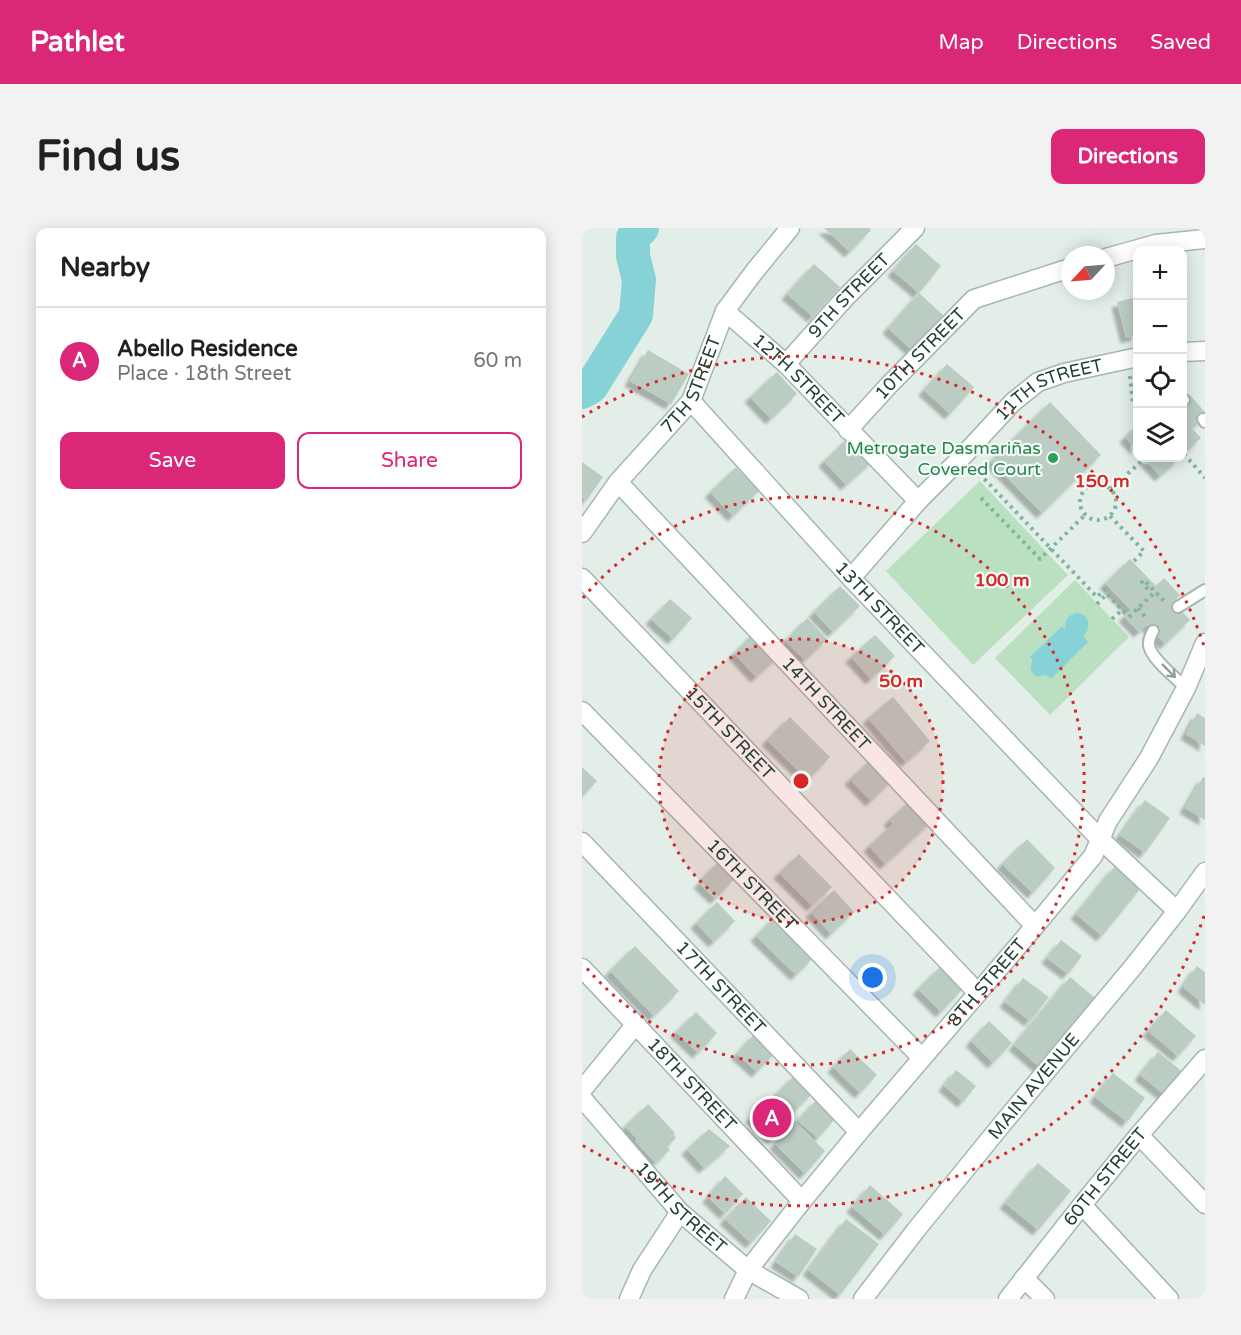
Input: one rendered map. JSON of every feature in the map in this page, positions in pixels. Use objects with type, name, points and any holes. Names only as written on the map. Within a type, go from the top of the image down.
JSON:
[{"type":"street","name":"7TH STREET","points":[[582,533],[618,482],[691,401],[725,311],[790,228]]},
{"type":"street","name":"9TH STREET","points":[[786,364],[845,298],[915,228]]},
{"type":"street","points":[[1115,255],[1156,244],[1205,239]]},
{"type":"street","name":"10TH STREET","points":[[848,430],[974,299],[1061,271]]},
{"type":"street","name":"12TH STREET","points":[[725,311],[786,364],[918,501]]},
{"type":"street","points":[[1187,352],[1205,351]]},
{"type":"street","name":"11TH STREET","points":[[851,578],[918,501],[1013,402],[1038,382],[1064,373],[1133,357]]},
{"type":"street","name":"13TH STREET","points":[[691,401],[851,578],[1100,839],[1177,911]]},
{"type":"street","name":"14TH STREET","points":[[618,482],[1035,927]]},
{"type":"street","name":"15TH STREET","points":[[582,578],[978,993]]},
{"type":"street","name":"8TH STREET","points":[[734,1299],[748,1270],[802,1201],[1093,856],[1108,821],[1149,758],[1186,688],[1205,643]]},
{"type":"street","name":"16TH STREET","points":[[582,711],[922,1058]]},
{"type":"street","name":"17TH STREET","points":[[582,842],[858,1132]]},
{"type":"street","name":"MAIN AVENUE","points":[[868,1297],[1003,1123],[1133,968],[1205,872]]},
{"type":"street","name":"18TH STREET","points":[[582,968],[802,1201]]},
{"type":"street","points":[[582,1090],[636,1024]]},
{"type":"street","name":"60TH STREET","points":[[1008,1299],[1139,1135],[1203,1067]]},
{"type":"street","name":"19TH STREET","points":[[582,1098],[680,1212],[748,1270],[799,1299]]},
{"type":"street","points":[[1139,1135],[1205,1204]]},
{"type":"street","points":[[1082,1205],[1169,1299]]},
{"type":"street","points":[[629,1299],[642,1270],[680,1212]]},
{"type":"street","points":[[1024,1278],[1044,1299]]},
{"type":"lane","points":[[1178,607],[1205,590]]},
{"type":"lane","points":[[1153,631],[1149,639],[1151,654],[1186,688]]},
{"type":"path","points":[[1133,357],[1133,405]]},
{"type":"path","points":[[963,456],[1097,597],[1108,586]]},
{"type":"path","points":[[1187,457],[1205,478]]},
{"type":"path","points":[[1111,489],[1141,462]]},
{"type":"path","points":[[1098,483],[1111,489],[1116,503],[1110,516],[1098,520],[1085,515],[1080,502],[1085,489],[1098,483]]},
{"type":"path","points":[[981,498],[1040,559],[1085,515]]},
{"type":"path","points":[[1110,516],[1144,551],[1133,562]]},
{"type":"path","points":[[1148,589],[1142,582],[1144,580],[1166,603]]},
{"type":"path","points":[[1097,604],[1107,594],[1127,615],[1155,592]]},
{"type":"path","points":[[1138,608],[1148,619]]},
{"type":"path","points":[[1112,619],[1122,610]]},
{"type":"green space","points":[[980,481],[1068,575],[973,665],[886,571]]},
{"type":"green space","points":[[1075,580],[1129,637],[1050,715],[995,658]]},
{"type":"water","points":[[1077,613],[1087,619],[1088,629],[1083,636],[1088,642],[1051,679],[1046,675],[1037,677],[1031,669],[1033,660],[1030,657],[1062,626],[1065,630],[1067,619]]},
{"type":"building","points":[[824,228],[869,228],[871,230],[850,252]]},
{"type":"building","points":[[916,244],[941,266],[919,293],[893,271]]},
{"type":"building","points":[[814,264],[840,287],[813,317],[787,294]]},
{"type":"building","points":[[919,293],[943,315],[912,350],[888,328]]},
{"type":"building","points":[[1133,298],[1133,336],[1126,338],[1117,302]]},
{"type":"building","points":[[648,350],[689,374],[671,404],[630,381]]},
{"type":"building","points":[[947,364],[974,387],[950,414],[924,390]]},
{"type":"building","points":[[777,372],[797,394],[771,419],[750,397]]},
{"type":"building","points":[[1190,395],[1205,412],[1205,417],[1192,428],[1201,438],[1187,451],[1187,408],[1187,398]]},
{"type":"building","name":"Metrogate Dasmariñas Covered Court","points":[[1050,402],[1101,455],[1042,513],[991,461]]},
{"type":"building","points":[[1133,429],[1133,446],[1125,437]]},
{"type":"building","points":[[851,435],[874,460],[846,485],[824,461]]},
{"type":"building","points":[[582,462],[603,477],[586,501],[582,497]]},
{"type":"building","points":[[1148,462],[1176,462],[1160,476]]},
{"type":"building","points":[[736,467],[759,491],[733,516],[710,492]]},
{"type":"building","points":[[1130,559],[1156,586],[1164,578],[1180,595],[1173,602],[1190,620],[1165,644],[1147,625],[1139,632],[1124,616],[1131,610],[1105,583]]},
{"type":"building","points":[[840,586],[860,606],[833,632],[814,612]]},
{"type":"building","points":[[670,599],[692,618],[673,639],[651,619]]},
{"type":"building","points":[[807,618],[827,639],[805,660],[785,641]]},
{"type":"building","points":[[755,632],[779,656],[756,677],[734,653]]},
{"type":"building","points":[[875,635],[895,656],[871,679],[851,657]]},
{"type":"building","points":[[893,697],[930,741],[906,762],[868,718]]},
{"type":"building","points":[[1197,713],[1205,718],[1205,746],[1186,734]]},
{"type":"building","points":[[790,717],[830,757],[808,780],[767,740]]},
{"type":"building","points":[[874,757],[894,778],[871,801],[850,779]]},
{"type":"building","points":[[582,767],[597,781],[582,797]]},
{"type":"building","points":[[1203,777],[1205,778],[1205,820],[1185,808]]},
{"type":"building","points":[[912,799],[932,821],[885,864],[869,846],[893,824],[889,820]]},
{"type":"building","points":[[1145,800],[1170,818],[1145,853],[1120,835]]},
{"type":"building","points":[[1027,839],[1055,868],[1033,893],[1002,864]]},
{"type":"building","points":[[799,854],[832,887],[812,906],[779,873]]},
{"type":"building","points":[[718,862],[735,878],[716,899],[699,883]]},
{"type":"building","points":[[1115,866],[1141,888],[1102,936],[1076,914]]},
{"type":"building","points":[[834,890],[854,912],[831,934],[811,912]]},
{"type":"building","points":[[717,902],[735,921],[714,942],[696,923]]},
{"type":"building","points":[[774,917],[813,958],[796,975],[756,936]]},
{"type":"building","points":[[1061,940],[1082,956],[1068,974],[1047,958]]},
{"type":"building","points":[[635,946],[679,991],[654,1016],[610,971]]},
{"type":"building","points":[[1197,966],[1205,972],[1205,1005],[1183,987]]},
{"type":"building","points":[[940,967],[962,990],[941,1012],[918,989]]},
{"type":"building","points":[[1070,977],[1100,1002],[1043,1070],[1014,1045]]},
{"type":"building","points":[[1023,978],[1049,997],[1030,1021],[1005,1002]]},
{"type":"building","points":[[1166,1010],[1196,1036],[1178,1056],[1148,1031]]},
{"type":"building","points":[[696,1012],[717,1033],[698,1053],[676,1032]]},
{"type":"building","points":[[989,1021],[1012,1043],[993,1063],[971,1041]]},
{"type":"building","points":[[755,1033],[776,1052],[757,1072],[737,1054]]},
{"type":"building","points":[[850,1049],[877,1075],[860,1093],[833,1067]]},
{"type":"building","points":[[1158,1052],[1184,1073],[1166,1096],[1140,1075]]},
{"type":"building","points":[[956,1070],[976,1086],[963,1102],[944,1086]]},
{"type":"building","points":[[1113,1073],[1145,1098],[1127,1122],[1095,1097]]},
{"type":"building","points":[[795,1075],[813,1093],[793,1112],[776,1094]]},
{"type":"building","points":[[771,1097],[793,1118],[773,1138],[751,1117]]},
{"type":"building","points":[[816,1100],[835,1119],[818,1138],[798,1121]]},
{"type":"building","points":[[648,1104],[675,1133],[676,1138],[667,1147],[670,1150],[656,1163],[635,1141],[637,1139],[625,1126]]},
{"type":"building","points":[[795,1121],[825,1151],[805,1174],[775,1144]]},
{"type":"building","points":[[709,1129],[730,1146],[704,1168],[687,1149]]},
{"type":"building","points":[[1038,1163],[1071,1191],[1038,1230],[1005,1203]]},
{"type":"building","points":[[725,1176],[743,1194],[725,1214],[708,1197]]},
{"type":"building","points":[[870,1185],[903,1214],[885,1235],[852,1207]]},
{"type":"building","points":[[746,1197],[771,1221],[751,1243],[725,1219]]},
{"type":"building","points":[[846,1219],[879,1244],[840,1295],[808,1270]]},
{"type":"building","points":[[795,1234],[817,1249],[798,1277],[776,1262]]},
{"type":"waterway","points":[[582,392],[591,387],[636,315],[639,280],[633,256],[633,238],[642,228]]},
{"type":"place","name":"Metrogate Dasmariñas Covered Court","points":[[1053,458]]},
{"type":"place","name":"Abello Residence","points":[[772,1118]]}]
